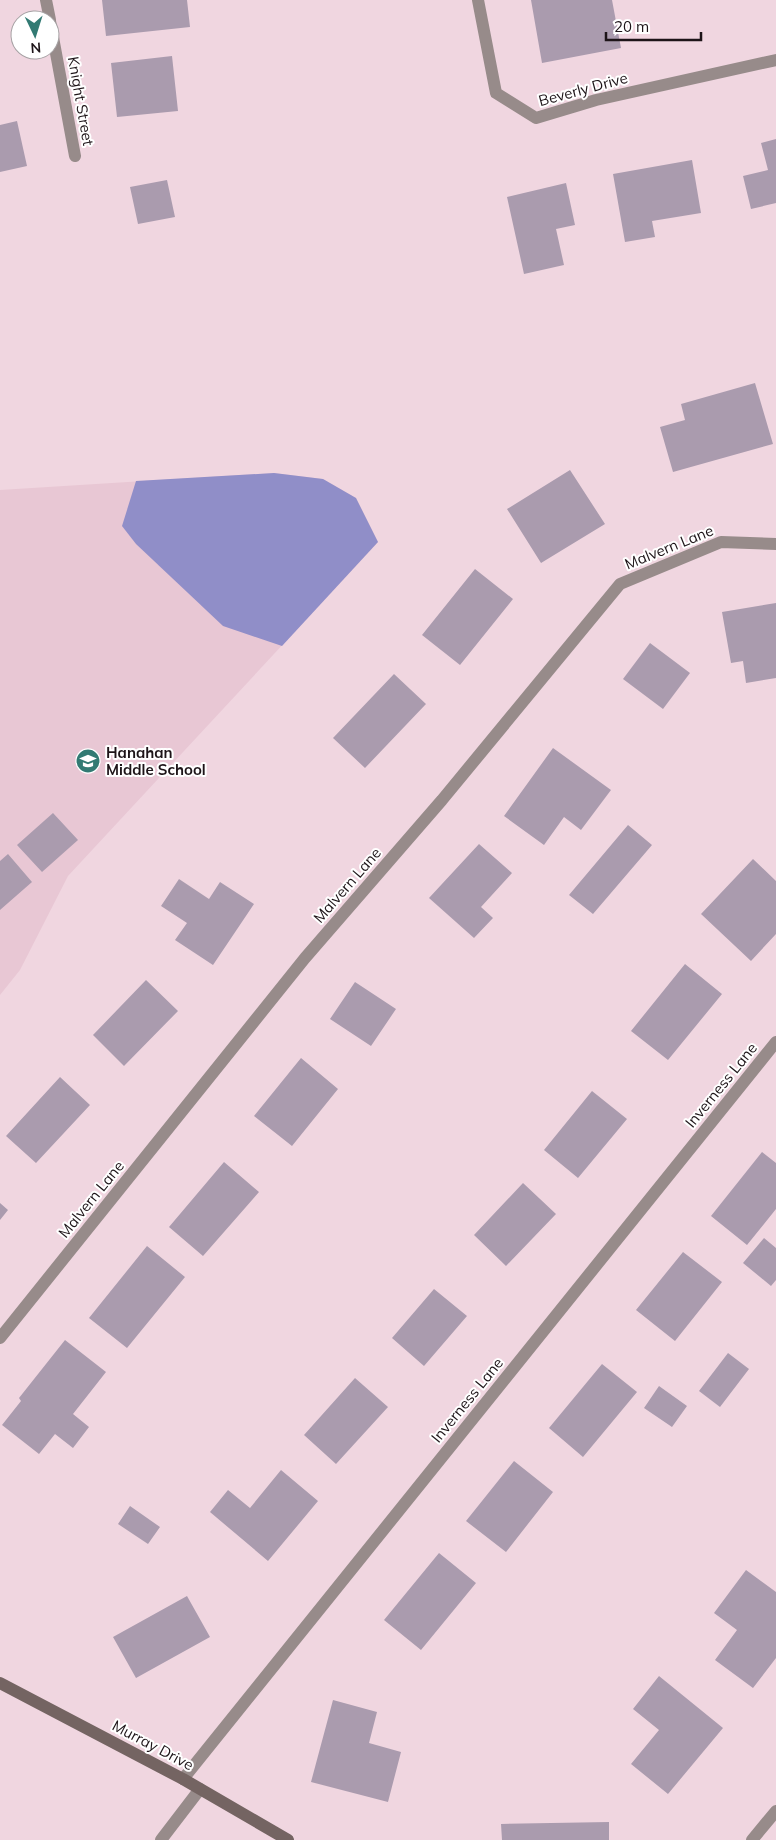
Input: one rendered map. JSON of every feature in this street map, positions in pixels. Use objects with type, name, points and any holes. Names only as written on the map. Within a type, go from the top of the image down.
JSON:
[{"type":"street","name":"Beverly Drive","points":[[478,0],[496,92],[536,118],[596,100],[776,60]]},
{"type":"street","name":"Knight Street","points":[[57,60],[75,156]]},
{"type":"street","name":"Malvern Lane","points":[[0,1338],[305,958],[442,800],[620,584],[721,542],[776,544]]},
{"type":"street","name":"Inverness Lane","points":[[183,1779],[776,1042]]},
{"type":"street","name":"Murray Drive","points":[[0,1683],[183,1779],[288,1840]]},
{"type":"street","points":[[161,1840],[200,1789]]},
{"type":"street","points":[[752,1840],[776,1811]]},
{"type":"shaded area","name":"Hanahan Middle School","points":[[274,473],[323,479],[356,498],[378,542],[68,876],[20,970],[0,995],[0,490]]},
{"type":"water","points":[[274,473],[323,479],[356,498],[378,542],[282,646],[223,626],[136,544],[122,526],[136,481]]},
{"type":"building","points":[[102,0],[187,0],[190,27],[106,36]]},
{"type":"building","points":[[531,0],[612,0],[621,48],[542,63]]},
{"type":"building","points":[[172,56],[178,111],[117,117],[111,63]]},
{"type":"building","points":[[17,121],[27,166],[0,172],[0,125]]},
{"type":"building","points":[[776,139],[776,203],[751,209],[743,176],[768,170],[761,143]]},
{"type":"building","points":[[692,160],[701,213],[652,221],[655,237],[625,242],[613,174]]},
{"type":"building","points":[[167,180],[175,217],[138,224],[130,187]]},
{"type":"building","points":[[566,183],[575,225],[556,229],[564,265],[524,274],[507,197]]},
{"type":"building","points":[[755,383],[773,444],[673,472],[660,427],[685,420],[681,404]]},
{"type":"building","points":[[570,470],[605,524],[541,563],[507,509]]},
{"type":"building","points":[[475,569],[513,599],[460,665],[422,635]]},
{"type":"building","points":[[776,603],[776,678],[746,683],[743,661],[731,663],[722,612]]},
{"type":"building","points":[[650,643],[690,673],[663,709],[623,679]]},
{"type":"building","points":[[394,674],[426,704],[365,768],[333,738]]},
{"type":"building","points":[[553,748],[611,790],[581,830],[564,817],[544,845],[504,816]]},
{"type":"building","points":[[53,813],[78,840],[42,872],[17,845]]},
{"type":"building","points":[[628,825],[652,845],[593,914],[569,895]]},
{"type":"building","points":[[479,844],[512,873],[481,907],[493,918],[474,938],[429,898]]},
{"type":"building","points":[[8,854],[32,882],[0,910],[0,861]]},
{"type":"building","points":[[753,859],[776,881],[776,934],[751,961],[701,914]]},
{"type":"building","points":[[179,879],[209,899],[220,882],[254,904],[213,965],[175,940],[187,923],[161,906]]},
{"type":"building","points":[[685,964],[722,994],[668,1060],[631,1031]]},
{"type":"building","points":[[146,980],[178,1011],[124,1066],[93,1035]]},
{"type":"building","points":[[355,982],[396,1009],[371,1046],[330,1019]]},
{"type":"building","points":[[301,1058],[338,1089],[292,1146],[254,1116]]},
{"type":"building","points":[[60,1077],[90,1105],[36,1163],[6,1136]]},
{"type":"building","points":[[592,1091],[627,1119],[578,1178],[544,1150]]},
{"type":"building","points":[[762,1152],[776,1163],[776,1209],[747,1245],[711,1216]]},
{"type":"building","points":[[224,1162],[259,1192],[203,1256],[169,1227]]},
{"type":"building","points":[[523,1183],[556,1214],[506,1266],[474,1235]]},
{"type":"building","points":[[0,1203],[8,1210],[0,1220]]},
{"type":"building","points":[[764,1238],[776,1248],[776,1280],[771,1286],[743,1263]]},
{"type":"building","points":[[147,1246],[185,1277],[127,1348],[89,1318]]},
{"type":"building","points":[[683,1252],[722,1282],[675,1341],[636,1310]]},
{"type":"building","points":[[434,1289],[467,1316],[424,1366],[392,1338]]},
{"type":"building","points":[[65,1340],[106,1372],[73,1414],[89,1427],[73,1448],[55,1434],[39,1454],[2,1425],[21,1401],[19,1398]]},
{"type":"building","points":[[728,1353],[749,1369],[720,1407],[699,1391]]},
{"type":"building","points":[[602,1364],[637,1392],[583,1457],[549,1428]]},
{"type":"building","points":[[355,1378],[388,1407],[336,1464],[304,1435]]},
{"type":"building","points":[[659,1386],[687,1406],[672,1427],[644,1408]]},
{"type":"building","points":[[514,1461],[553,1492],[506,1552],[466,1521]]},
{"type":"building","points":[[281,1470],[318,1501],[268,1561],[210,1512],[228,1490],[250,1508]]},
{"type":"building","points":[[130,1506],[160,1527],[148,1544],[118,1524]]},
{"type":"building","points":[[439,1553],[476,1583],[421,1650],[384,1620]]},
{"type":"building","points":[[746,1570],[776,1592],[776,1658],[753,1688],[715,1660],[737,1630],[714,1613]]},
{"type":"building","points":[[187,1596],[210,1637],[136,1678],[113,1637]]},
{"type":"building","points":[[659,1676],[723,1728],[668,1794],[631,1764],[659,1730],[633,1709]]},
{"type":"building","points":[[333,1700],[377,1712],[369,1743],[401,1752],[388,1802],[311,1782]]},
{"type":"building","points":[[609,1822],[609,1840],[502,1840],[501,1824]]},
{"type":"place","name":"Hanahan Middle School","points":[[88,761]]}]
